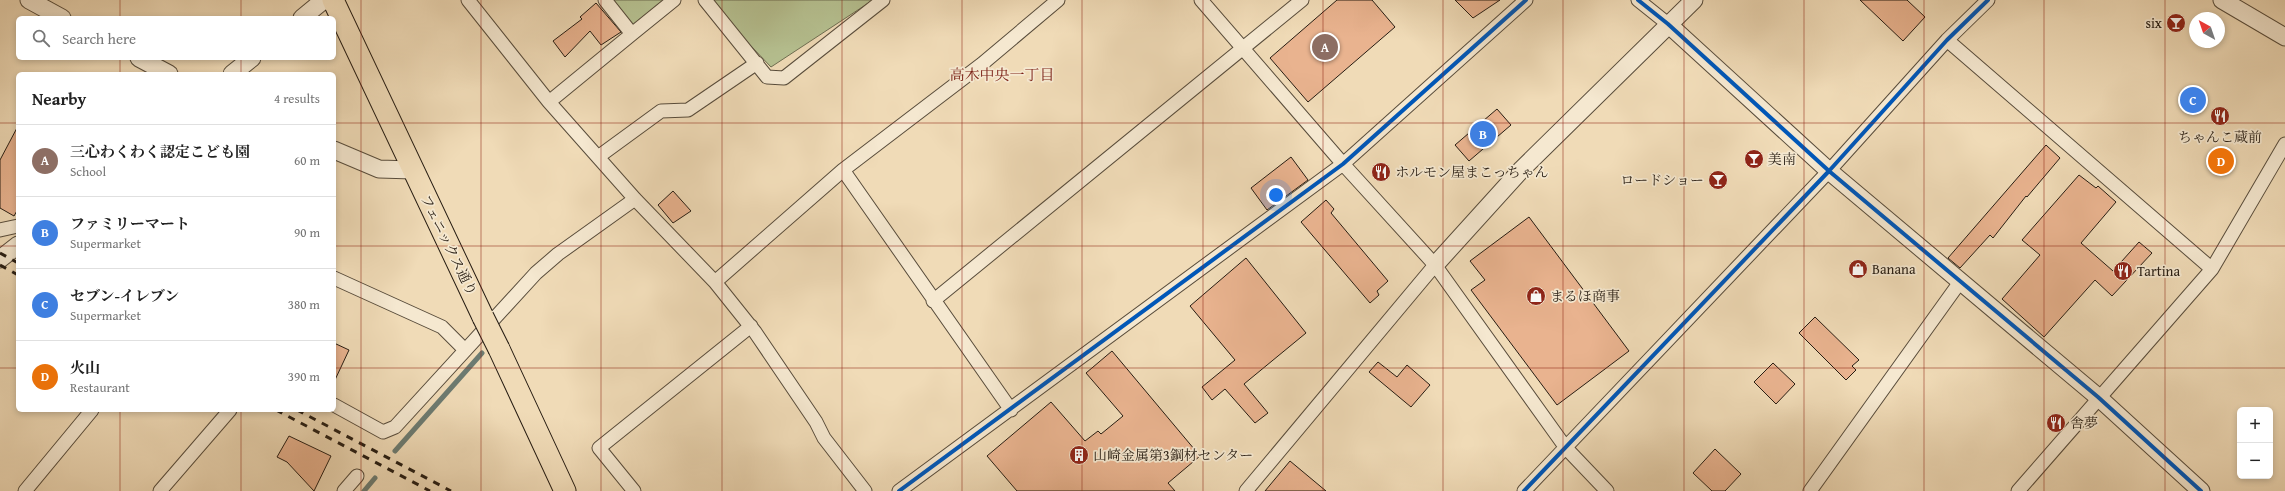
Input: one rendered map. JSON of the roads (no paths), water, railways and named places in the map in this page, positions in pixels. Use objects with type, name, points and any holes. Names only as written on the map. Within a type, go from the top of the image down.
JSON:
[{"type":"main road","name":"フェニックス通り","points":[[333,0],[565,491]]},
{"type":"street","points":[[304,16],[324,0]]},
{"type":"street","points":[[468,0],[549,102],[636,199],[715,282],[751,326],[816,422],[824,438],[865,491]]},
{"type":"street","points":[[605,0],[632,34]]},
{"type":"street","points":[[549,102],[674,0]]},
{"type":"street","points":[[705,0],[767,77],[784,78],[884,0]]},
{"type":"street","points":[[715,282],[843,170],[982,64],[1058,0]]},
{"type":"street","points":[[1201,0],[1245,48],[1343,164],[1435,265],[1566,448],[1607,491]]},
{"type":"street","points":[[933,301],[1302,0]]},
{"type":"street","points":[[899,491],[1343,164],[1526,0]]},
{"type":"street","points":[[1638,0],[1668,24],[1829,171],[2098,398],[2201,491]]},
{"type":"street","points":[[1246,491],[1435,265],[1522,168],[1694,0]]},
{"type":"street","points":[[1524,491],[1829,171],[1947,40],[1988,0]]},
{"type":"street","points":[[2222,0],[2285,37]]},
{"type":"street","points":[[34,1],[59,16]]},
{"type":"street","points":[[1947,40],[2212,269]]},
{"type":"street","points":[[143,60],[165,72]]},
{"type":"street","points":[[234,72],[250,60]]},
{"type":"street","points":[[598,157],[661,111],[688,110],[757,63]]},
{"type":"street","points":[[2018,491],[2212,269],[2285,144]]},
{"type":"street","points":[[336,151],[379,169],[413,170]]},
{"type":"street","points":[[843,170],[933,301],[1011,410]]},
{"type":"street","points":[[336,406],[383,432],[395,427],[536,273],[558,254],[636,199]]},
{"type":"street","points":[[0,230],[16,226]]},
{"type":"street","points":[[0,259],[16,247]]},
{"type":"street","points":[[336,279],[442,327],[465,350]]},
{"type":"street","points":[[1810,491],[1960,282]]},
{"type":"street","points":[[634,491],[599,448],[751,326]]},
{"type":"street","points":[[25,491],[90,412]]},
{"type":"street","points":[[160,491],[228,412]]},
{"type":"street","points":[[344,491],[357,476]]},
{"type":"waterway","points":[[395,451],[482,353]]},
{"type":"waterway","points":[[364,491],[375,478]]},
{"type":"railway","points":[[0,253],[16,262]]},
{"type":"railway","points":[[0,265],[16,274]]},
{"type":"railway","points":[[280,412],[430,491]]},
{"type":"railway","points":[[301,412],[451,491]]},
{"type":"place","name":"six","points":[[2176,23]]},
{"type":"place","name":"三心わくわく認定こども園","points":[[1325,47]]},
{"type":"place","name":"セブン-イレブン","points":[[2193,100]]},
{"type":"place","name":"ちゃんこ蔵前","points":[[2220,116]]},
{"type":"place","name":"ファミリーマート","points":[[1483,134]]},
{"type":"place","name":"美南","points":[[1754,159]]},
{"type":"place","name":"火山","points":[[2221,161]]},
{"type":"place","name":"ホルモン屋まこっちゃん","points":[[1381,172]]},
{"type":"place","name":"ロードショー","points":[[1718,180]]},
{"type":"place","name":"Banana","points":[[1858,269]]},
{"type":"place","name":"Tartina","points":[[2123,271]]},
{"type":"place","name":"まるほ商事","points":[[1536,296]]},
{"type":"place","name":"舎夢","points":[[2056,423]]},
{"type":"place","name":"山崎金属第3鋼材センター","points":[[1079,455]]},
{"type":"district","name":"高木中央一丁目","points":[[1002,74]]}]
